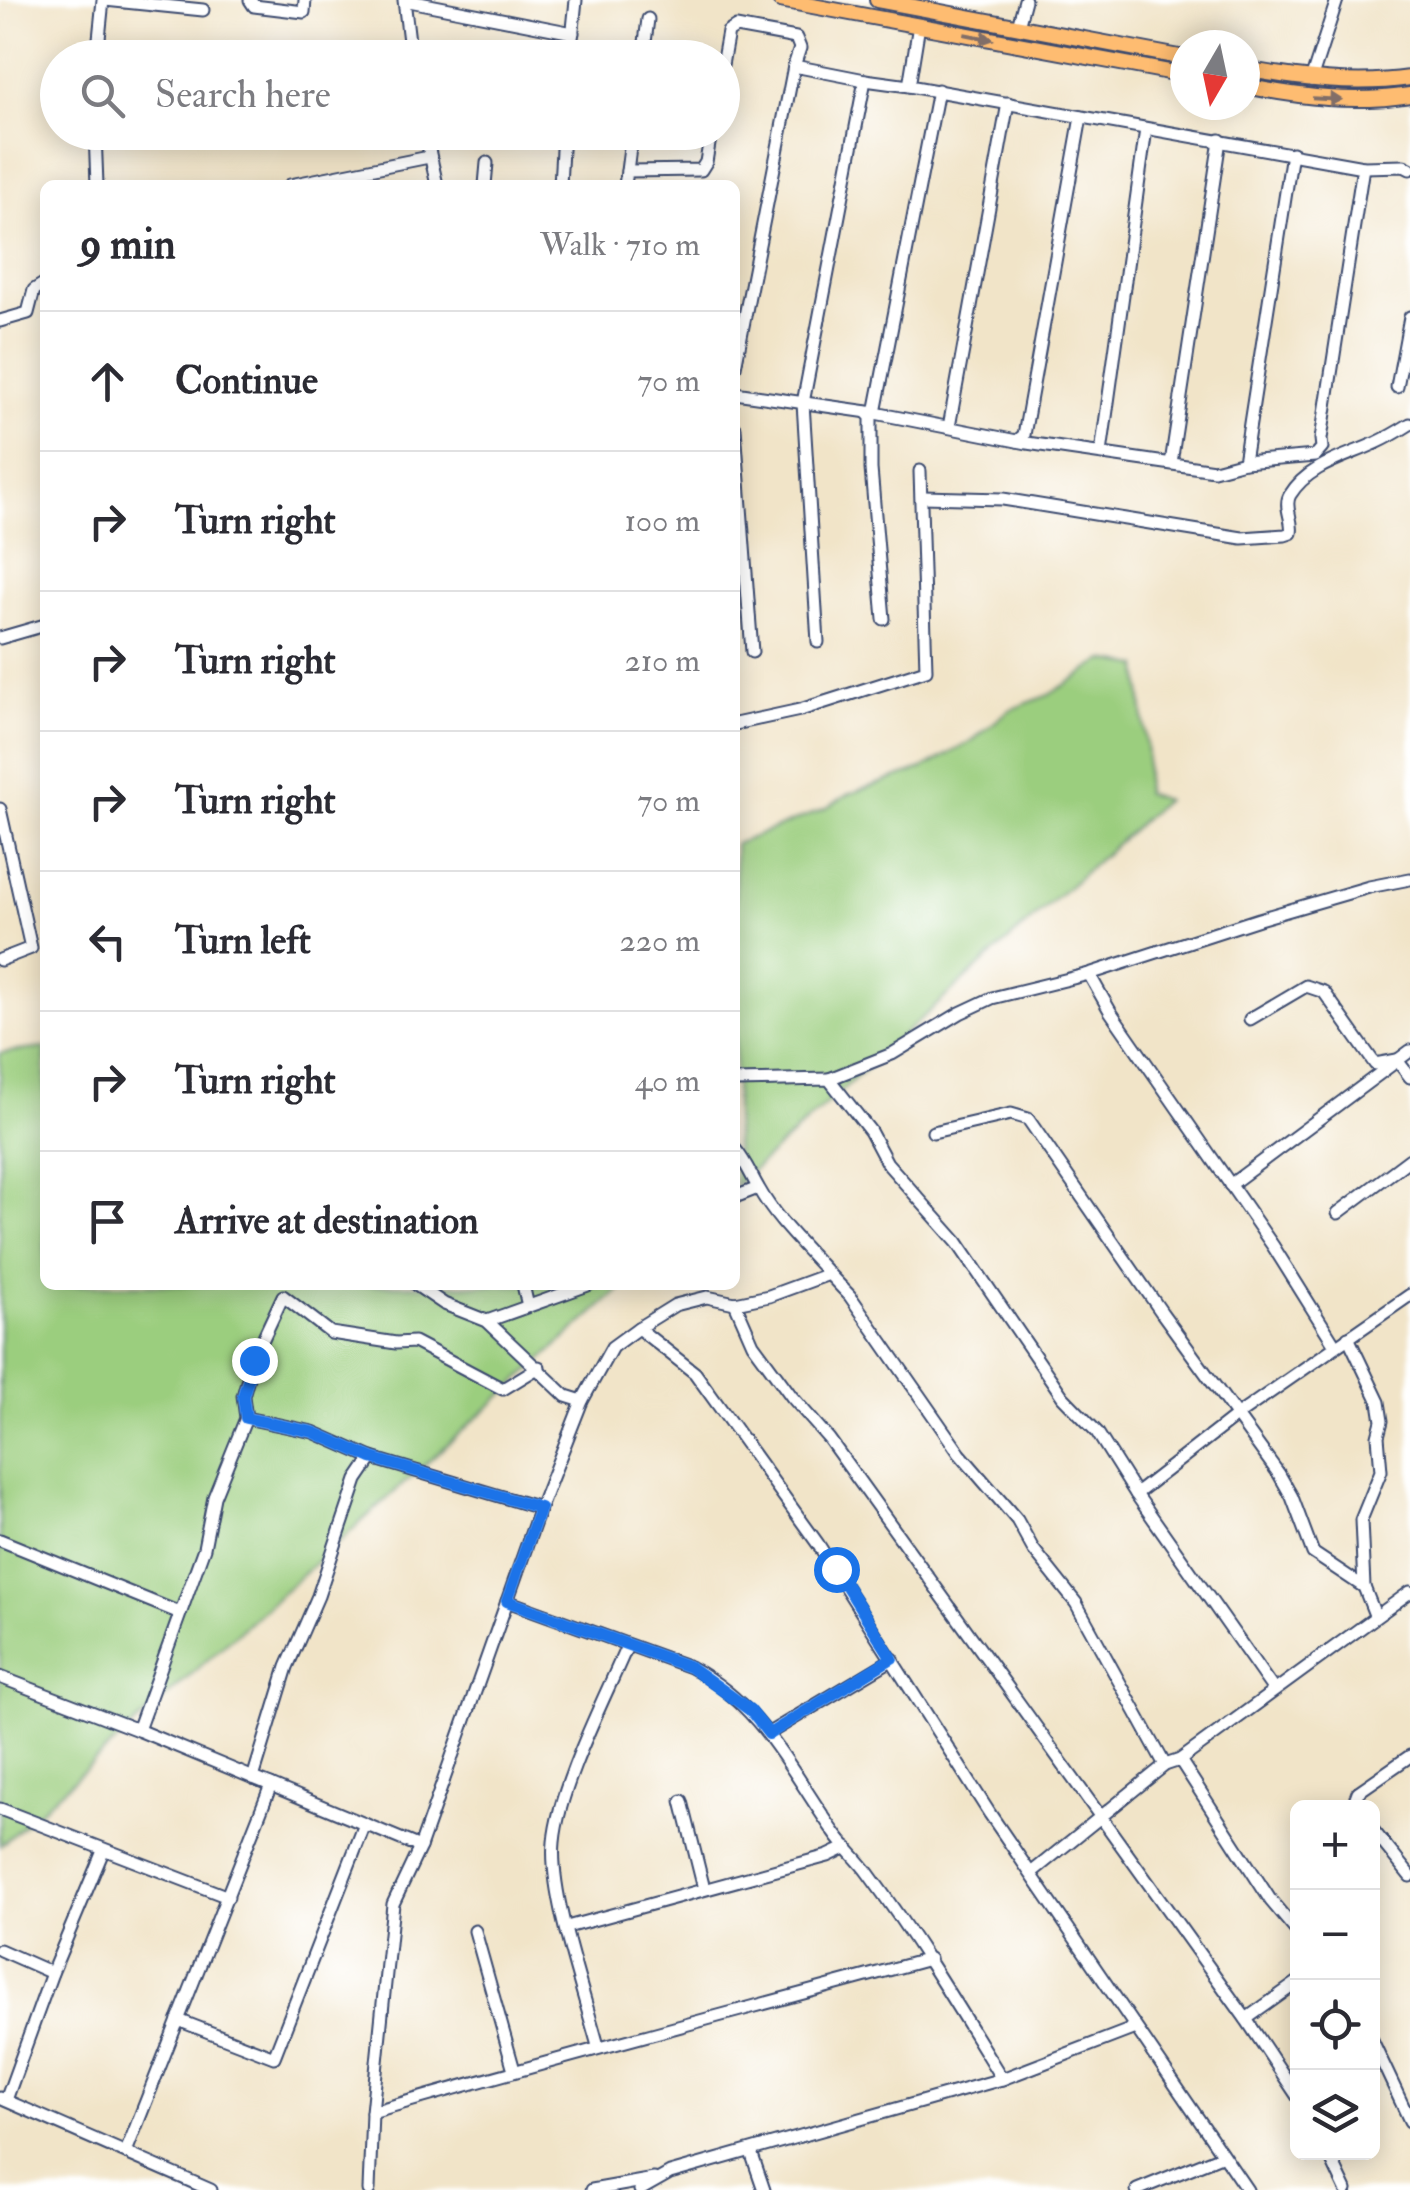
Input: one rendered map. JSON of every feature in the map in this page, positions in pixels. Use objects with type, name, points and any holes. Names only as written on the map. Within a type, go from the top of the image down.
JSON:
[{"type":"main road","points":[[780,0],[1148,60],[1170,59]]},
{"type":"main road","points":[[877,0],[942,6],[1170,69]]},
{"type":"main road","points":[[1260,72],[1352,82],[1410,78]]},
{"type":"main road","points":[[1260,89],[1342,100],[1410,96]]},
{"type":"street","points":[[98,40],[104,0],[203,10]]},
{"type":"street","points":[[250,0],[254,6],[304,12],[305,0]]},
{"type":"street","points":[[409,40],[404,0],[573,33]]},
{"type":"street","points":[[572,40],[576,0]]},
{"type":"street","points":[[1018,26],[1025,0]]},
{"type":"street","points":[[1311,80],[1337,0]]},
{"type":"street","points":[[645,40],[648,19]]},
{"type":"street","points":[[909,86],[919,25]]},
{"type":"street","points":[[727,40],[728,32],[736,27],[796,38],[800,48],[740,342]]},
{"type":"street","points":[[794,66],[1363,167],[1410,169]]},
{"type":"street","points":[[818,642],[803,403],[865,80]]},
{"type":"street","points":[[884,619],[870,470],[871,413],[938,90]]},
{"type":"street","points":[[949,428],[1008,103]]},
{"type":"street","points":[[1017,441],[1024,435],[1081,116]]},
{"type":"street","points":[[1101,453],[1146,129]]},
{"type":"street","points":[[1172,463],[1220,140]]},
{"type":"street","points":[[96,150],[97,180]]},
{"type":"street","points":[[428,150],[436,180]]},
{"type":"street","points":[[560,180],[562,150]]},
{"type":"street","points":[[626,180],[630,150]]},
{"type":"street","points":[[627,171],[701,170],[708,150]]},
{"type":"street","points":[[1244,462],[1292,153]]},
{"type":"street","points":[[315,180],[429,157]]},
{"type":"street","points":[[486,180],[487,163]]},
{"type":"street","points":[[740,394],[1214,470],[1244,462],[1315,456],[1322,448],[1320,439],[1363,167]]},
{"type":"street","points":[[0,321],[28,313],[34,290],[40,286]]},
{"type":"street","points":[[1398,387],[1410,316]]},
{"type":"street","points":[[923,498],[1003,498],[1242,538],[1285,536],[1291,533],[1293,525],[1290,495],[1315,471],[1410,424]]},
{"type":"street","points":[[740,723],[800,710],[926,670],[920,471]]},
{"type":"street","points":[[740,494],[752,652]]},
{"type":"street","points":[[0,638],[40,626]]},
{"type":"street","points":[[0,809],[32,948]]},
{"type":"street","points":[[740,1081],[829,1079],[892,1054],[960,1012],[992,998],[1088,974],[1277,914],[1410,879]]},
{"type":"street","points":[[0,960],[40,946]]},
{"type":"street","points":[[1088,974],[1110,1012],[1302,1290],[1335,1345]]},
{"type":"street","points":[[1250,1018],[1306,986],[1316,988],[1324,992],[1375,1064],[1397,1060]]},
{"type":"street","points":[[1230,1184],[1410,1052]]},
{"type":"street","points":[[1397,1060],[1410,1077]]},
{"type":"street","points":[[829,1079],[870,1131],[887,1163],[958,1242],[1063,1398],[1098,1432],[1136,1494],[1274,1689]]},
{"type":"street","points":[[933,1132],[1011,1114],[1028,1119],[1286,1484],[1313,1553],[1364,1587]]},
{"type":"street","points":[[740,1155],[758,1188],[788,1228],[850,1296],[960,1454],[1017,1520],[1033,1549],[1076,1603],[1165,1765]]},
{"type":"street","points":[[1338,1213],[1410,1159]]},
{"type":"street","points":[[740,1195],[758,1188]]},
{"type":"street","points":[[368,2190],[393,1904],[420,1847],[582,1401],[612,1347],[675,1305],[707,1298],[735,1303],[769,1296],[830,1274]]},
{"type":"street","points":[[423,1290],[444,1304],[487,1321],[566,1396],[582,1401]]},
{"type":"street","points":[[524,1290],[528,1306]]},
{"type":"street","points":[[487,1321],[574,1290]]},
{"type":"street","points":[[1136,1494],[1236,1416],[1410,1295]]},
{"type":"street","points":[[138,1730],[210,1530],[214,1498],[246,1418],[243,1396],[254,1360],[283,1296],[331,1333],[396,1344],[414,1342],[503,1390],[539,1368]]},
{"type":"street","points":[[735,1303],[753,1344],[792,1398],[829,1439],[1290,2084]]},
{"type":"street","points":[[638,1328],[695,1374],[836,1569],[1031,1873],[1247,2190]]},
{"type":"street","points":[[1348,1337],[1379,1402],[1382,1421],[1378,1436],[1381,1471],[1361,1520],[1364,1587],[1375,1614]]},
{"type":"street","points":[[246,1418],[313,1432],[372,1458],[540,1508]]},
{"type":"street","points":[[253,1778],[287,1667],[318,1596],[357,1480],[372,1458]]},
{"type":"street","points":[[0,1540],[180,1613]]},
{"type":"street","points":[[1031,1873],[1165,1765],[1180,1760],[1410,1592]]},
{"type":"street","points":[[507,1601],[690,1667],[750,1710],[929,1959],[1002,2079]]},
{"type":"street","points":[[598,2046],[555,1872],[554,1842],[564,1794],[627,1646]]},
{"type":"street","points":[[769,1734],[892,1658]]},
{"type":"street","points":[[0,1677],[420,1847]]},
{"type":"street","points":[[1355,1800],[1358,1792],[1410,1756]]},
{"type":"street","points":[[1180,1760],[1290,1923]]},
{"type":"street","points":[[126,2152],[270,1785]]},
{"type":"street","points":[[682,1800],[704,1889]]},
{"type":"street","points":[[0,1809],[228,1898]]},
{"type":"street","points":[[178,2020],[274,2057],[365,1824]]},
{"type":"street","points":[[1380,1839],[1410,1876]]},
{"type":"street","points":[[567,1926],[847,1848]]},
{"type":"street","points":[[103,1851],[3,2099],[211,2190]]},
{"type":"street","points":[[475,1931],[514,2070]]},
{"type":"street","points":[[0,1950],[52,1974]]},
{"type":"street","points":[[372,2112],[598,2046],[654,2035],[929,1959]]},
{"type":"street","points":[[1246,2020],[1290,1988]]},
{"type":"street","points":[[592,2190],[658,2178],[1002,2079],[1136,2028]]},
{"type":"street","points":[[1380,2057],[1410,2121]]},
{"type":"street","points":[[751,2152],[764,2190]]},
{"type":"street","points":[[1137,2190],[1222,2156]]},
{"type":"street","points":[[1332,2160],[1346,2190]]},
{"type":"street","points":[[640,2190],[658,2178]]},
{"type":"green space","points":[[1104,660],[1139,666],[1147,755],[1145,793],[1165,800],[740,1182],[740,842],[825,809],[849,794],[922,769],[972,741],[1009,710],[1049,695]]},
{"type":"green space","points":[[40,1049],[40,1290],[619,1290],[0,1846],[0,1053]]},
{"type":"route","points":[[254,1360],[243,1396],[246,1418],[313,1432],[372,1458],[540,1508],[507,1601],[690,1667],[750,1710],[769,1734],[892,1658],[836,1569]]}]
